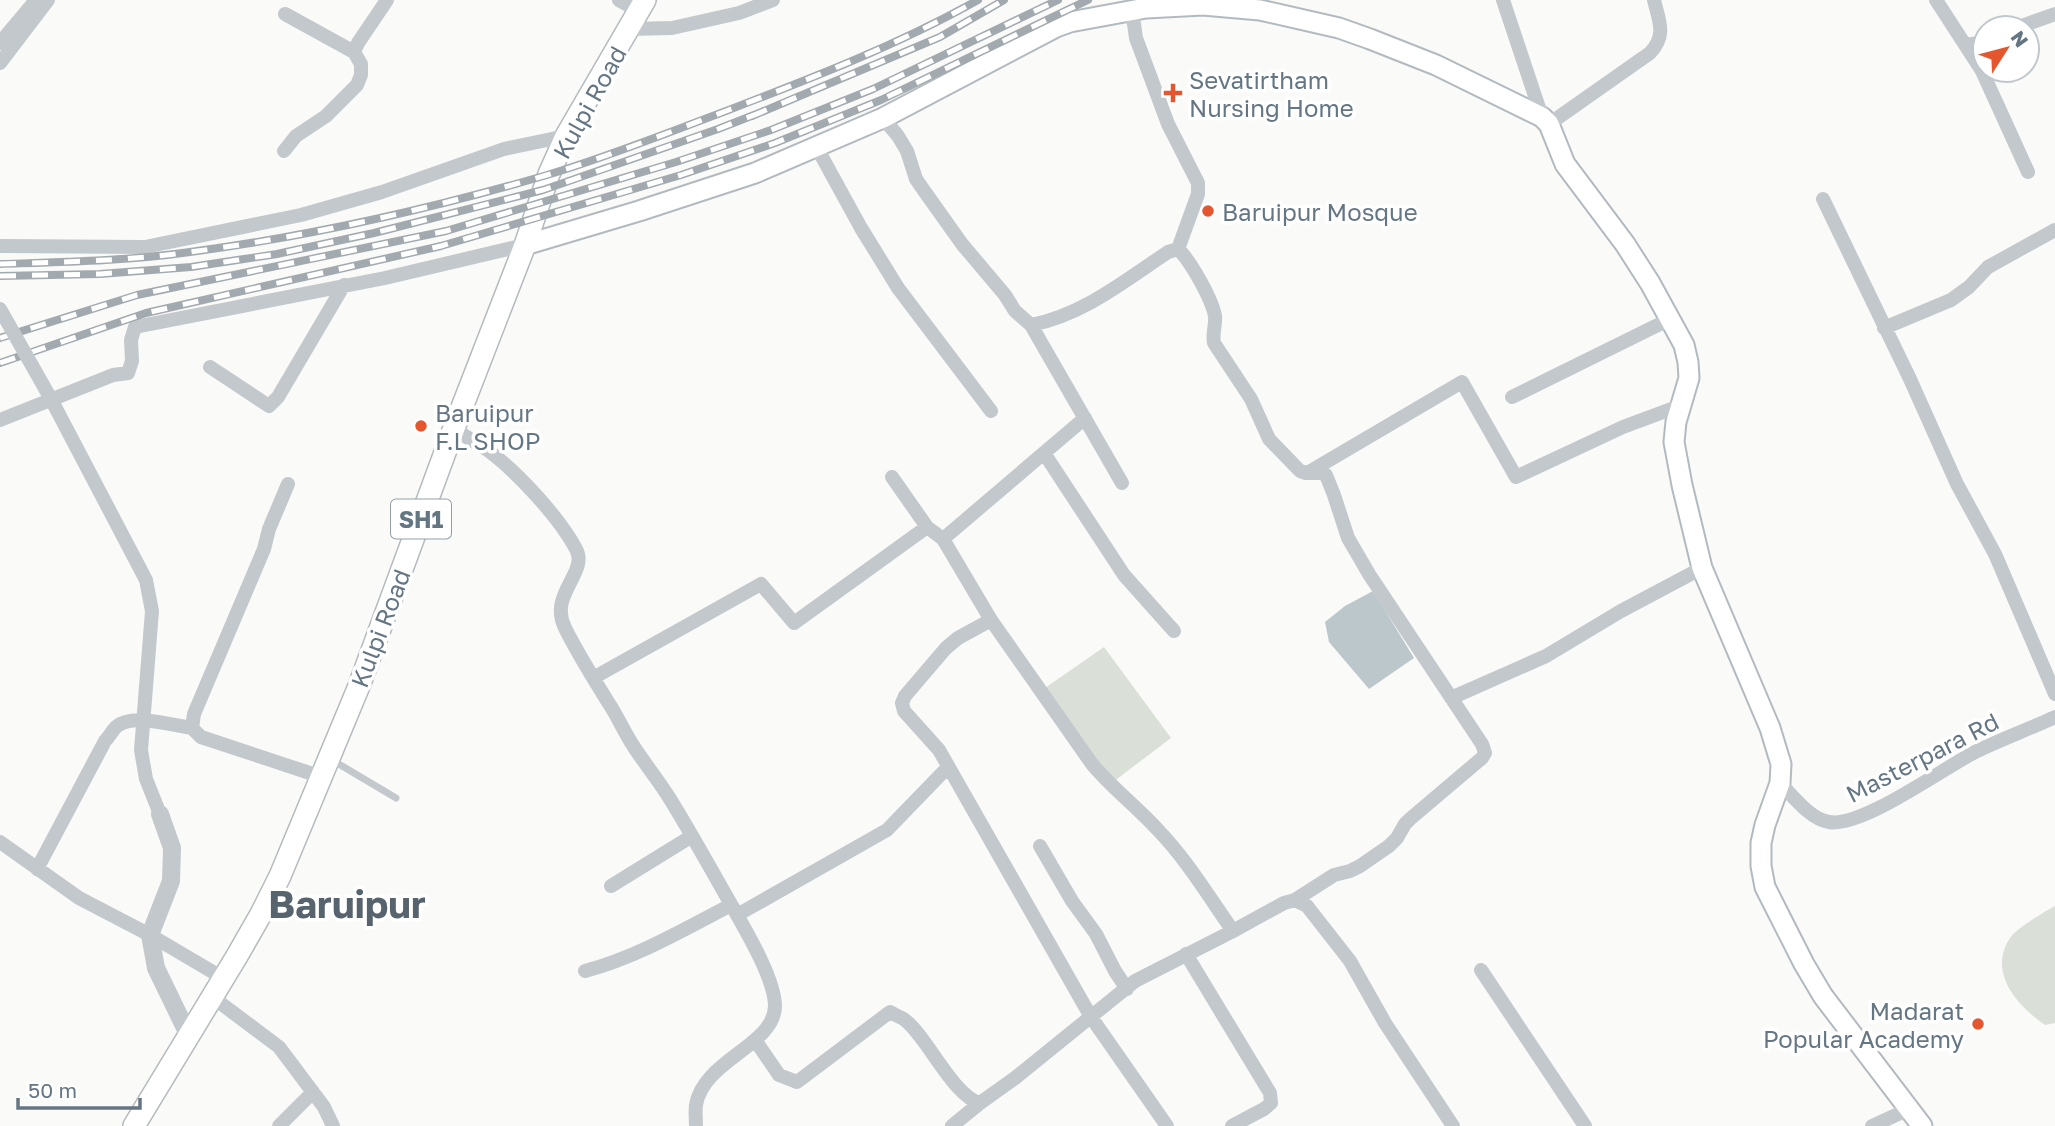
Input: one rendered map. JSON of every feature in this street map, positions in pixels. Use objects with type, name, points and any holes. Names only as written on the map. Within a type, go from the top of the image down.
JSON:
[{"type":"main road","points":[[525,245],[755,173],[883,118],[1056,27],[1132,10],[1203,5],[1267,5],[1370,39],[1436,65],[1545,121],[1565,164],[1625,244],[1684,345],[1689,378],[1676,422],[1674,442],[1682,485],[1702,568],[1770,728],[1781,764],[1780,783],[1761,843],[1765,887],[1823,996],[1922,1126]]},
{"type":"main road","name":"Kulpi Road","points":[[134,1126],[271,895],[359,686],[525,245],[540,197],[566,136],[638,13]]},
{"type":"street","points":[[0,43],[36,0]]},
{"type":"street","points":[[0,63],[48,0]]},
{"type":"street","points":[[355,52],[358,43],[387,0]]},
{"type":"street","points":[[619,0],[638,13],[672,27],[739,13],[773,0]]},
{"type":"street","points":[[1503,0],[1545,121],[1657,45],[1661,28],[1654,0]]},
{"type":"street","points":[[1936,0],[1982,71],[2028,172]]},
{"type":"street","points":[[1132,10],[1136,38],[1168,124],[1198,183],[1198,194],[1178,249]]},
{"type":"street","points":[[284,151],[310,124],[326,116],[357,85],[361,75],[361,64],[355,52],[285,14]]},
{"type":"street","points":[[1966,45],[1971,44]]},
{"type":"street","points":[[883,118],[907,151],[916,179],[962,244],[1016,312],[1031,325],[1122,483]]},
{"type":"street","points":[[0,246],[145,247],[301,215],[382,192],[504,149],[566,136]]},
{"type":"street","points":[[816,146],[898,288],[991,411]]},
{"type":"street","points":[[1823,200],[1910,379],[1957,484],[1995,554],[2055,694]]},
{"type":"street","points":[[1884,327],[1951,300],[1969,287],[1988,267],[2055,230]]},
{"type":"street","points":[[0,420],[113,374],[128,373],[132,361],[131,340],[135,327],[525,245]]},
{"type":"street","points":[[1031,325],[1044,323],[1080,308],[1168,252],[1178,249]]},
{"type":"street","points":[[953,1126],[1135,981],[1284,903],[1295,900],[1334,875],[1360,866],[1389,846],[1410,818],[1482,758],[1485,752],[1356,552],[1348,538],[1329,481],[1321,473],[1306,473],[1294,466],[1269,439],[1251,399],[1214,343],[1212,334],[1215,315],[1194,269],[1178,249]]},
{"type":"street","points":[[210,367],[269,406],[278,397],[344,285]]},
{"type":"street","points":[[0,309],[51,399],[146,580],[152,611],[141,750],[146,779],[172,848],[171,881],[150,935],[156,968],[188,1034]]},
{"type":"street","points":[[1512,397],[1670,319]]},
{"type":"street","points":[[1306,473],[1462,382],[1516,477],[1623,427],[1682,405]]},
{"type":"street","points":[[943,539],[1085,418]]},
{"type":"street","points":[[454,428],[488,451],[516,475],[539,499],[578,551],[579,566],[560,606],[561,620],[631,743],[669,796],[692,836],[734,910],[772,987],[774,1017],[755,1040],[712,1074],[696,1104],[696,1126]]},
{"type":"street","points":[[1044,453],[1124,575],[1174,631]]},
{"type":"street","points":[[892,478],[927,527],[943,539],[991,620],[1092,764],[1109,785],[1156,828],[1180,855],[1233,932]]},
{"type":"street","points":[[192,728],[194,714],[264,549],[269,529],[288,484]]},
{"type":"street","points":[[593,678],[761,584],[794,622],[927,527]]},
{"type":"street","points":[[1451,698],[1546,656],[1621,611],[1702,568]]},
{"type":"street","points":[[991,620],[958,638],[946,648],[905,696],[902,703],[904,711],[939,750],[1091,1017],[1167,1126]]},
{"type":"street","name":"Masterpara Rd","points":[[1780,783],[1819,819],[1843,823],[1878,808],[1975,752],[2055,717]]},
{"type":"street","points":[[37,869],[106,741],[116,727],[126,721],[141,720],[192,728],[201,737],[325,763]]},
{"type":"street","points":[[585,971],[614,963],[734,910],[887,830],[948,766]]},
{"type":"street","points":[[611,886],[692,836]]},
{"type":"street","points":[[0,842],[79,898],[150,935],[223,978]]},
{"type":"street","points":[[1040,846],[1072,901],[1096,934],[1127,989]]},
{"type":"street","points":[[1295,900],[1307,906],[1350,961],[1385,1023],[1453,1126]]},
{"type":"street","points":[[1186,954],[1270,1093],[1271,1103],[1232,1126]]},
{"type":"street","points":[[1481,970],[1585,1126]]},
{"type":"street","points":[[211,996],[279,1046],[334,1126]]},
{"type":"street","points":[[755,1040],[779,1075],[797,1082],[890,1012],[906,1021],[961,1089],[975,1102],[980,1103]]},
{"type":"street","points":[[279,1126],[313,1093]]},
{"type":"street","points":[[1872,1126],[1909,1109]]},
{"type":"lane","points":[[325,763],[397,798]]},
{"type":"shaded area","points":[[1373,591],[1414,658],[1369,689],[1329,642],[1325,622],[1345,606]]},
{"type":"shaded area","points":[[1104,647],[1171,738],[1113,782],[1045,688]]},
{"type":"shaded area","points":[[2055,906],[2055,1023],[2045,1025],[2016,998],[2004,976],[2002,964],[2004,951],[2013,934]]},
{"type":"railway","points":[[0,264],[95,261],[190,252],[370,220],[503,187],[614,153],[790,86],[886,46],[978,0]]},
{"type":"railway","points":[[752,116],[940,37],[1004,0]]},
{"type":"railway","points":[[0,338],[137,295],[446,231],[676,162],[771,130],[873,89],[1058,0]]},
{"type":"railway","points":[[0,363],[146,313],[441,246],[681,175],[775,143],[881,100],[1088,0]]},
{"type":"railway","points":[[0,276],[100,274],[191,267],[277,254],[374,233],[543,190],[759,113]]},
{"type":"place","name":"Sevatirtham Nursing Home","points":[[1173,93]]},
{"type":"place","name":"Baruipur Mosque","points":[[1208,211]]},
{"type":"place","name":"Baruipur F.L SHOP","points":[[421,426]]},
{"type":"place","name":"Madarat Popular Academy","points":[[1978,1024]]},
{"type":"district","name":"Baruipur","points":[[347,903]]}]
